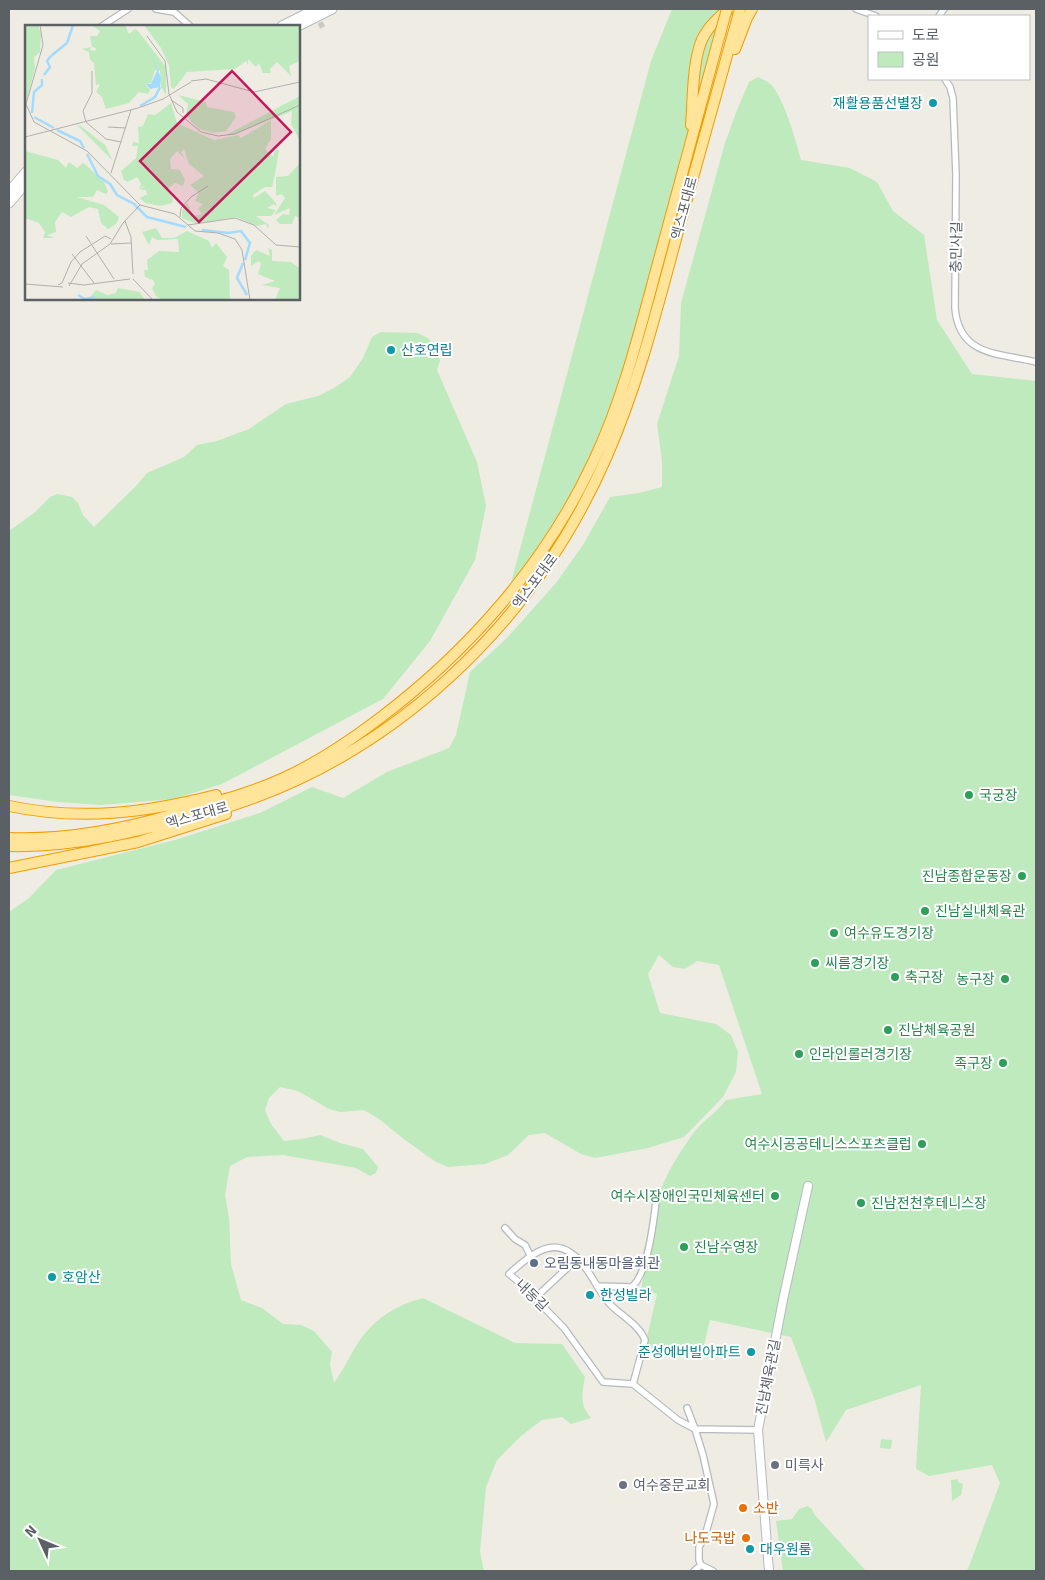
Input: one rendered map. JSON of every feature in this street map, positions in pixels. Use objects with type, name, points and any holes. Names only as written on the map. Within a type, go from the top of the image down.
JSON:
[{"type":"highway","name":"엑스포대로","points":[[9,846],[30,847],[90,840],[141,830],[234,805],[268,789],[332,753],[392,709],[441,668],[468,642],[522,578],[550,539],[576,497],[595,458],[615,409],[642,325],[720,34],[729,9]]},
{"type":"highway","points":[[690,146],[694,79],[699,48],[704,34],[729,9]]},
{"type":"highway","name":"엑스포대로","points":[[9,838],[33,839],[89,833],[148,822],[268,789],[320,769],[369,741],[448,679],[471,657],[524,598],[557,551],[582,508],[625,414],[652,328],[740,9]]},
{"type":"highway","points":[[706,128],[752,9]]},
{"type":"highway","points":[[9,806],[60,814],[106,815],[154,809],[250,786],[268,789]]},
{"type":"highway","points":[[9,868],[138,842],[239,810],[268,789]]},
{"type":"main road","points":[[284,25],[316,9]]},
{"type":"main road","points":[[300,25],[332,9]]},
{"type":"main road","points":[[9,192],[25,173]]},
{"type":"main road","points":[[9,203],[25,184]]},
{"type":"street","points":[[104,25],[128,9]]},
{"type":"street","points":[[156,9],[174,12],[189,25]]},
{"type":"street","points":[[856,9],[873,15]]},
{"type":"street","name":"충민사길","points":[[946,80],[953,98],[956,175],[955,308],[957,322],[964,337],[976,348],[1036,362]]},
{"type":"street","name":"진남체육관길","points":[[769,1571],[758,1430],[783,1300],[808,1186]]},
{"type":"street","points":[[597,1286],[631,1287],[637,1282],[648,1251],[656,1201]]},
{"type":"street","points":[[505,1228],[515,1239],[525,1245],[530,1255]]},
{"type":"street","name":"내동길","points":[[559,1247],[569,1250],[578,1258],[597,1286],[609,1303],[644,1337],[645,1340],[633,1384],[603,1382],[564,1328],[509,1274],[530,1255],[559,1247]]},
{"type":"street","points":[[535,1298],[578,1258]]},
{"type":"street","points":[[633,1384],[678,1420],[694,1429],[758,1430]]},
{"type":"street","points":[[687,1408],[703,1455],[714,1504],[699,1550],[698,1560],[701,1565],[713,1571]]},
{"type":"street","points":[[694,1571],[701,1565]]},
{"type":"green space","points":[[672,9],[731,9],[630,359],[612,435],[568,529],[528,583],[508,594],[651,61]]},
{"type":"green space","points":[[758,77],[769,83],[779,97],[788,118],[801,160],[850,168],[877,182],[893,211],[924,235],[937,320],[972,374],[1036,381],[1036,1571],[964,1571],[968,1569],[1000,1483],[992,1465],[929,1476],[916,1469],[921,1385],[846,1410],[826,1442],[814,1398],[791,1337],[710,1320],[701,1358],[645,1346],[657,1294],[641,1289],[664,1181],[685,1144],[702,1123],[726,1100],[762,1094],[719,965],[697,961],[685,969],[673,967],[659,955],[648,974],[660,1013],[716,1024],[731,1035],[738,1052],[736,1072],[723,1097],[684,1137],[648,1148],[595,1158],[581,1154],[545,1133],[529,1135],[508,1155],[485,1164],[448,1167],[436,1162],[364,1110],[340,1112],[329,1109],[298,1091],[280,1087],[269,1098],[265,1110],[271,1124],[284,1141],[320,1135],[363,1149],[378,1167],[376,1173],[370,1176],[356,1168],[283,1155],[247,1157],[230,1166],[225,1195],[229,1217],[231,1264],[241,1300],[262,1308],[283,1324],[301,1325],[314,1331],[332,1352],[330,1364],[334,1383],[360,1340],[373,1325],[396,1308],[423,1298],[515,1343],[562,1344],[585,1377],[582,1394],[583,1403],[591,1418],[571,1424],[562,1417],[542,1420],[521,1436],[497,1460],[486,1487],[480,1552],[484,1571],[9,1571],[9,912],[29,898],[56,870],[175,840],[260,813],[312,787],[343,798],[387,772],[449,748],[456,735],[470,672],[506,639],[556,583],[583,545],[610,497],[639,493],[662,487],[662,461],[657,424],[679,356],[681,303],[725,143],[749,82]]},
{"type":"green space","points":[[381,332],[417,333],[428,338],[439,352],[440,361],[437,370],[477,462],[486,506],[475,560],[430,641],[383,699],[222,784],[174,799],[102,805],[57,802],[9,795],[9,531],[34,513],[50,497],[57,494],[72,497],[78,503],[83,515],[94,527],[147,473],[184,457],[197,445],[217,441],[249,429],[286,404],[318,396],[334,388],[350,377],[363,358],[372,337]]},
{"type":"green space","points":[[881,1439],[892,1440],[891,1449],[880,1448]]},
{"type":"green space","points":[[958,1479],[958,1482],[963,1484],[961,1495],[952,1501],[951,1480]]},
{"type":"green space","points":[[808,1506],[866,1571],[783,1571],[776,1521],[792,1519],[799,1509]]},
{"type":"tunnel","points":[[316,15],[323,28]]},
{"type":"place","name":"재활용품선별장","points":[[933,103]]},
{"type":"place","name":"산호연립","points":[[391,350]]},
{"type":"place","name":"국궁장","points":[[969,795]]},
{"type":"place","name":"진남종합운동장","points":[[1022,876]]},
{"type":"place","name":"진남실내체육관","points":[[925,911]]},
{"type":"place","name":"여수유도경기장","points":[[834,933]]},
{"type":"place","name":"씨름경기장","points":[[815,963]]},
{"type":"place","name":"축구장","points":[[895,977]]},
{"type":"place","name":"농구장","points":[[1005,979]]},
{"type":"place","name":"진남체육공원","points":[[888,1030]]},
{"type":"place","name":"인라인롤러경기장","points":[[799,1054]]},
{"type":"place","name":"족구장","points":[[1003,1063]]},
{"type":"place","name":"여수시공공테니스스포츠클럽","points":[[922,1144]]},
{"type":"place","name":"여수시장애인국민체육센터","points":[[775,1196]]},
{"type":"place","name":"진남전천후테니스장","points":[[861,1203]]},
{"type":"place","name":"진남수영장","points":[[684,1247]]},
{"type":"place","name":"오림동내동마을회관","points":[[534,1263]]},
{"type":"place","name":"호암산","points":[[52,1277]]},
{"type":"place","name":"한성빌라","points":[[590,1295]]},
{"type":"place","name":"준성에버빌아파트","points":[[751,1352]]},
{"type":"place","name":"미륵사","points":[[775,1465]]},
{"type":"place","name":"여수중문교회","points":[[623,1485]]},
{"type":"place","name":"소반","points":[[743,1508]]},
{"type":"place","name":"나도국밥","points":[[746,1538]]},
{"type":"place","name":"대우원룸","points":[[750,1549]]}]
